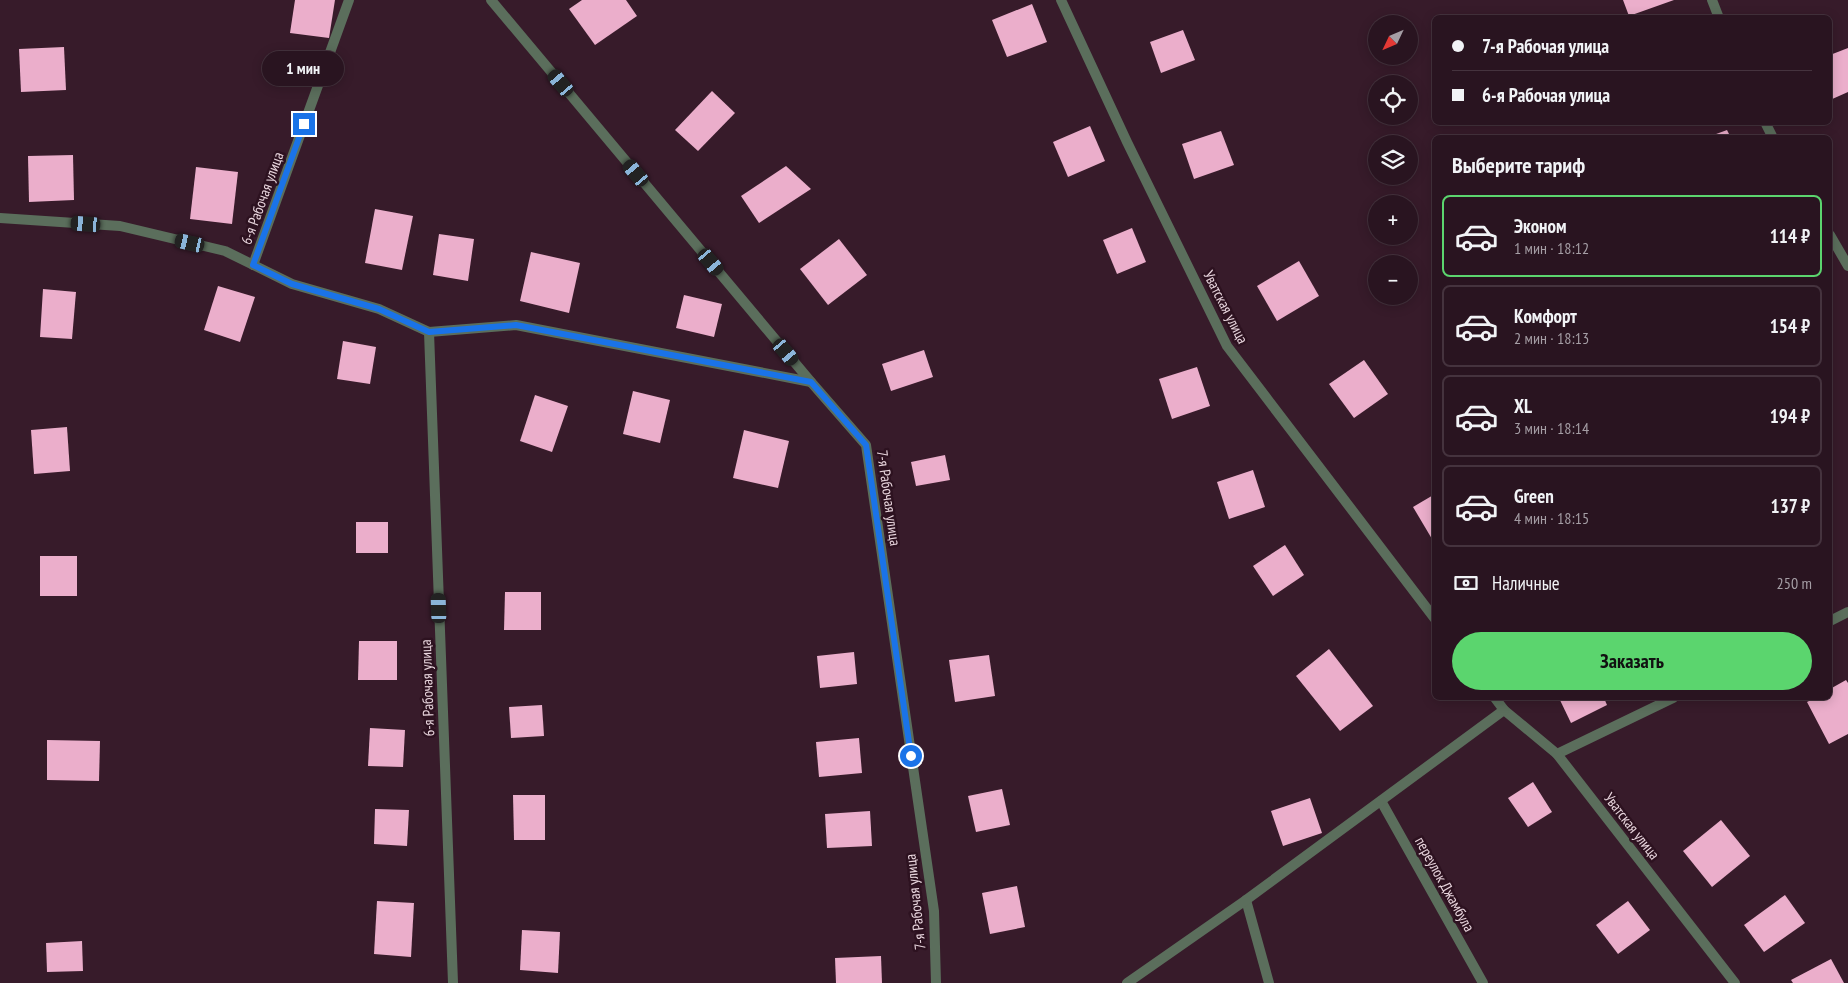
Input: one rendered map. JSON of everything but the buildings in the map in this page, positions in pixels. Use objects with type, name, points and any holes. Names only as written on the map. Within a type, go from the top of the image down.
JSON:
[{"type":"street","name":"6-я Рабочая улица","points":[[253,265],[349,0]]},
{"type":"street","name":"7-я Рабочая улица","points":[[491,0],[866,445],[934,911],[936,983]]},
{"type":"street","name":"Уватская улица","points":[[1062,0],[1127,142],[1227,346],[1432,615]]},
{"type":"street","points":[[1712,0],[1718,15]]},
{"type":"street","points":[[0,218],[120,226],[225,251],[292,284],[379,309],[429,332],[516,325],[811,382]]},
{"type":"street","points":[[1832,238],[1848,266]]},
{"type":"street","name":"6-я Рабочая улица","points":[[429,332],[453,983]]},
{"type":"street","points":[[1832,620],[1848,612]]},
{"type":"street","name":"Уватская улица","points":[[1496,700],[1504,710],[1557,754],[1735,983]]},
{"type":"street","points":[[1557,754],[1669,700]]},
{"type":"street","points":[[1126,983],[1246,900],[1504,710]]},
{"type":"street","name":"переулок Джамбула","points":[[1380,801],[1483,983]]},
{"type":"street","points":[[1246,900],[1269,983]]},
{"type":"route","points":[[304,124],[253,265],[292,284],[379,309],[429,332],[516,325],[811,382],[866,445],[911,756]]}]
